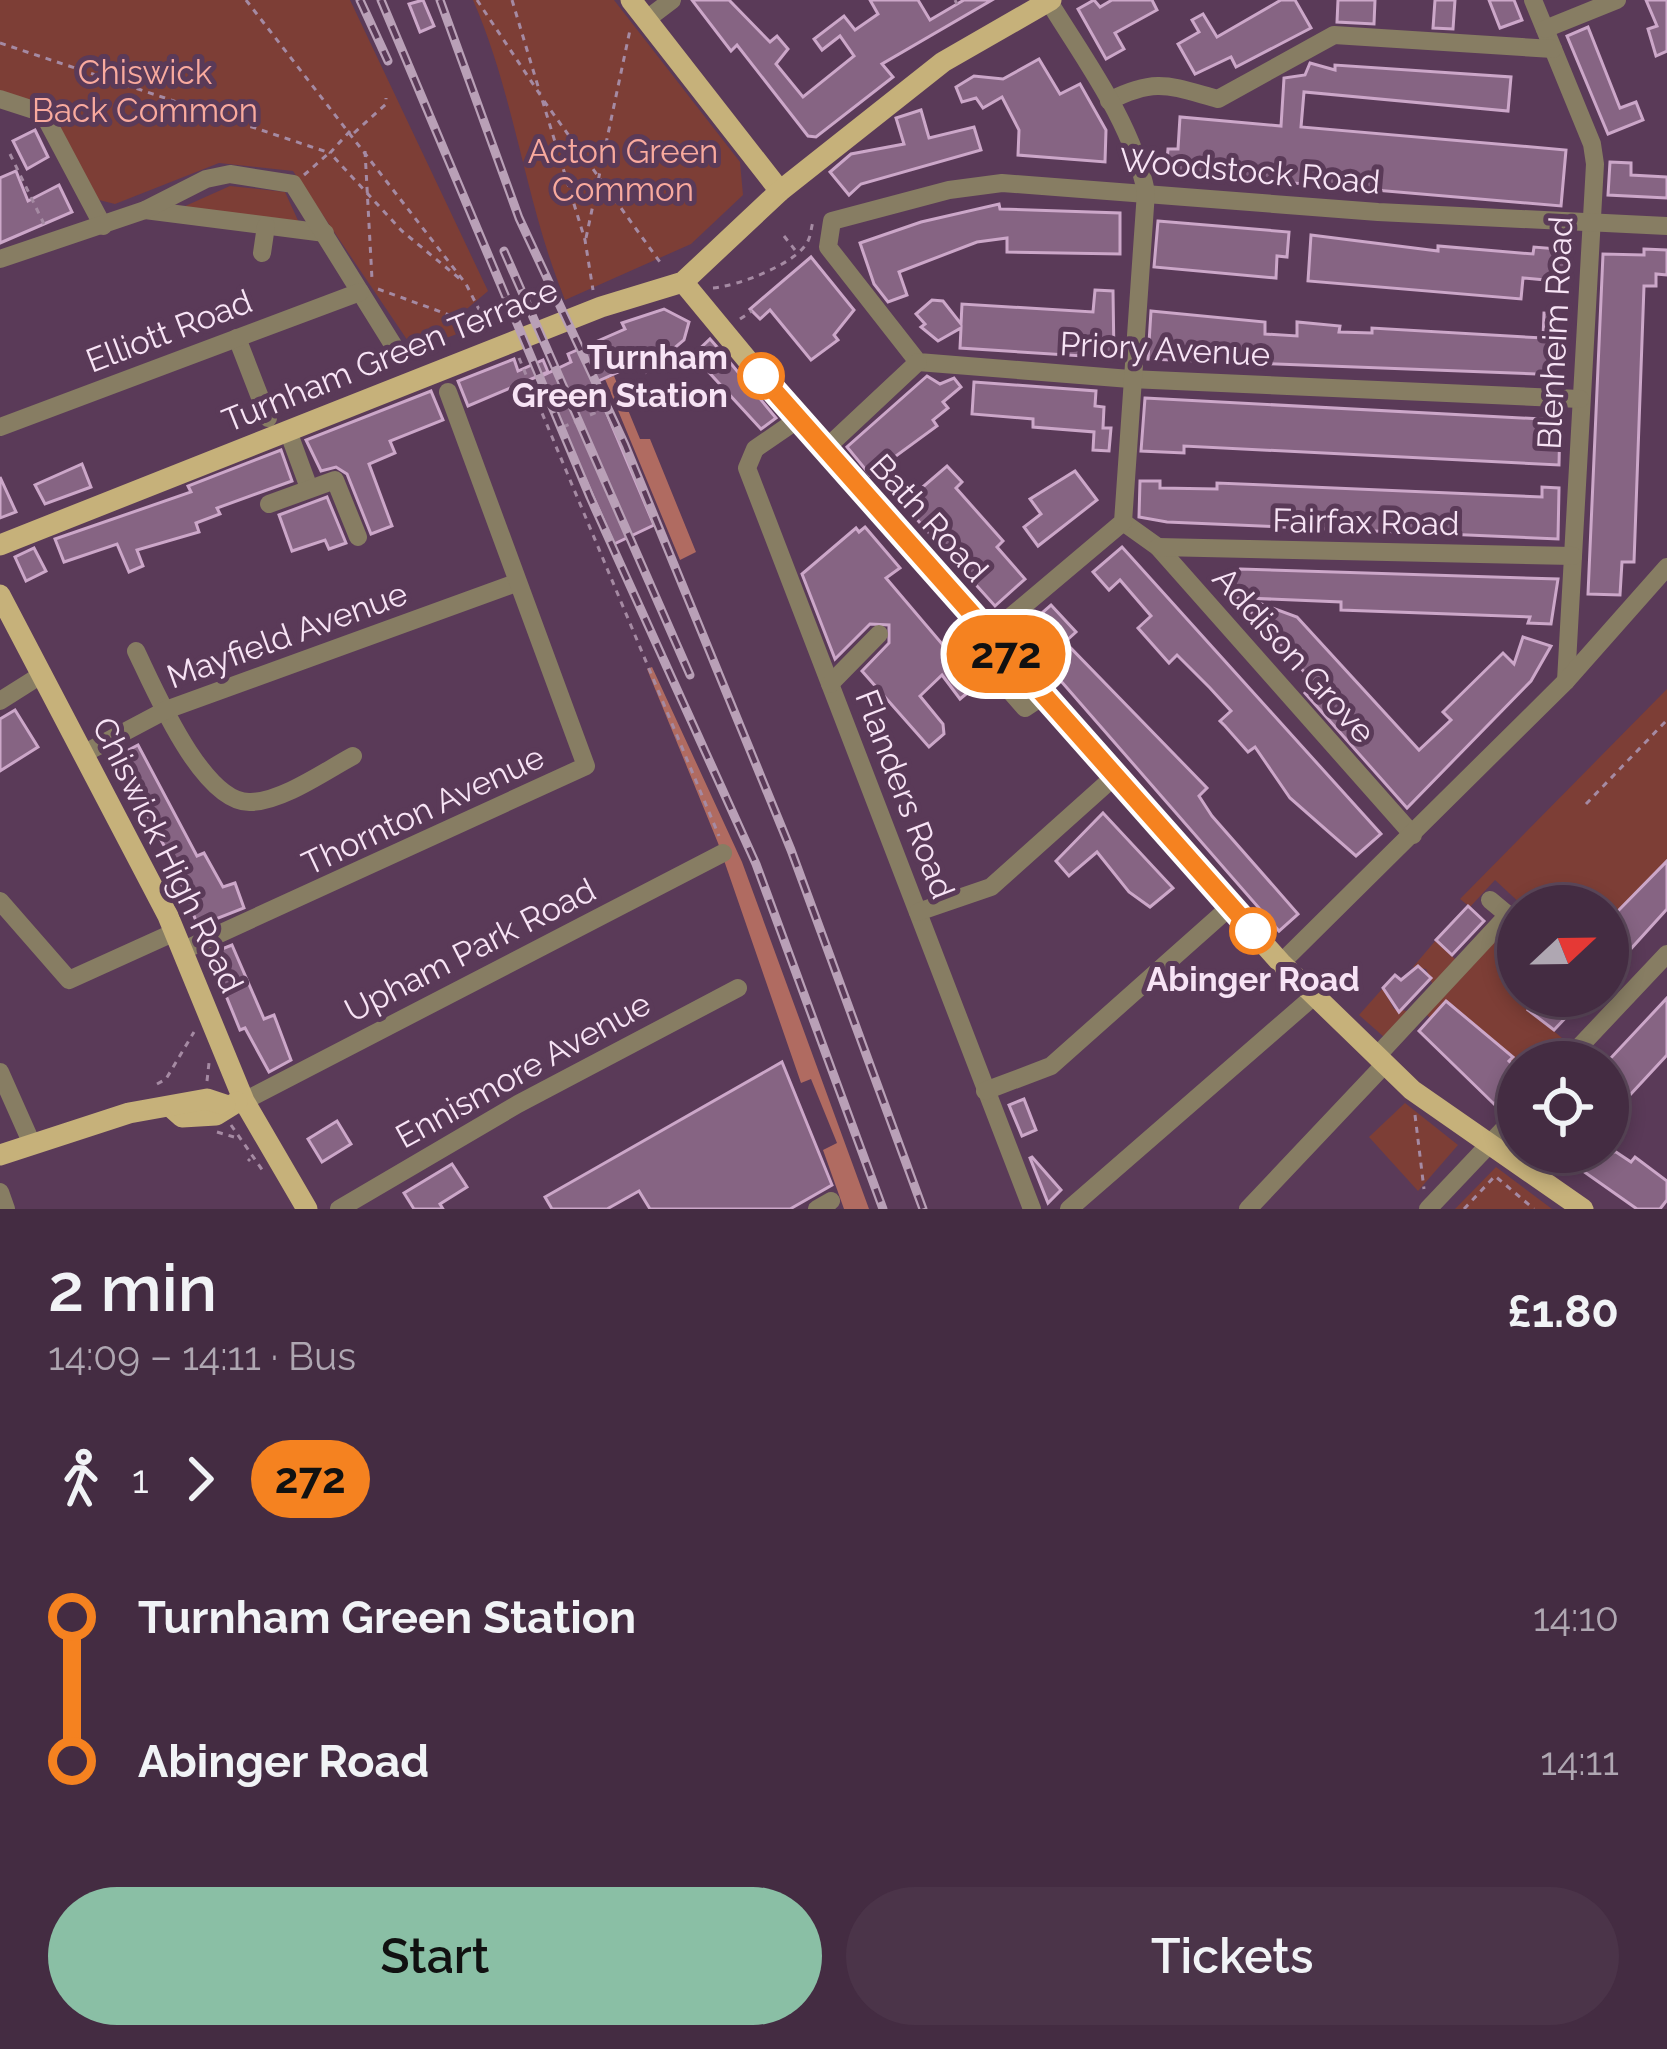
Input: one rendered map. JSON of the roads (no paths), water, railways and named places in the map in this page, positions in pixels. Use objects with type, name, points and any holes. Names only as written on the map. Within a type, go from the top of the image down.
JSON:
[{"type":"main road","points":[[632,0],[639,23],[780,191]]},
{"type":"main road","name":"Turnham Green Terrace","points":[[0,544],[601,307],[683,282],[780,191],[943,62],[1050,0]]},
{"type":"main road","name":"Bath Road","points":[[683,282],[796,420],[1281,963],[1412,1090],[1583,1209]]},
{"type":"main road","name":"Chiswick High Road","points":[[0,595],[179,941],[232,1108],[307,1209]]},
{"type":"main road","points":[[0,1155],[129,1113],[173,1108],[182,1117],[209,1116],[232,1108]]},
{"type":"street","points":[[639,23],[672,0]]},
{"type":"street","points":[[989,635],[1124,522],[1146,191],[1140,163],[1109,101],[1050,0]]},
{"type":"street","name":"Blenheim Road","points":[[1533,0],[1592,144],[1567,681]]},
{"type":"street","points":[[1545,28],[1617,0]]},
{"type":"street","points":[[1109,101],[1159,83],[1218,99],[1334,34],[1552,49]]},
{"type":"street","points":[[0,99],[43,113],[103,226]]},
{"type":"street","points":[[0,259],[145,210],[206,179],[230,174],[293,184],[400,356]]},
{"type":"street","name":"Woodstock Road","points":[[918,362],[828,247],[823,221],[950,190],[1002,183],[1667,226]]},
{"type":"street","points":[[145,210],[325,233]]},
{"type":"street","points":[[262,254],[266,226]]},
{"type":"street","name":"Elliott Road","points":[[0,427],[360,292]]},
{"type":"street","points":[[237,338],[268,418]]},
{"type":"street","points":[[824,450],[918,362]]},
{"type":"street","name":"Priory Avenue","points":[[918,362],[1130,379],[1580,399]]},
{"type":"street","name":"Thornton Avenue","points":[[179,941],[586,766],[448,392]]},
{"type":"street","name":"Flanders Road","points":[[796,420],[755,449],[747,468],[1032,1209]]},
{"type":"street","points":[[288,431],[309,488]]},
{"type":"street","points":[[269,504],[335,481],[358,537]]},
{"type":"street","name":"Addison Grove","points":[[1124,522],[1158,548],[1413,835]]},
{"type":"street","name":"Fairfax Road","points":[[1158,548],[1573,556]]},
{"type":"street","points":[[1281,963],[1567,681],[1667,567]]},
{"type":"street","name":"Mayfield Avenue","points":[[83,754],[166,710],[516,583]]},
{"type":"street","points":[[830,684],[879,634]]},
{"type":"street","points":[[136,651],[206,777],[241,802],[264,800],[353,756]]},
{"type":"street","points":[[0,700],[16,683],[41,675]]},
{"type":"street","points":[[918,912],[991,886],[1115,776]]},
{"type":"street","name":"Upham Park Road","points":[[232,1108],[723,853]]},
{"type":"street","points":[[1248,1209],[1508,915],[1490,900]]},
{"type":"street","points":[[0,901],[69,980],[179,941]]},
{"type":"street","points":[[985,1091],[1051,1066],[1231,906]]},
{"type":"street","points":[[1586,1041],[1664,963]]},
{"type":"street","name":"Ennismore Avenue","points":[[339,1209],[518,1104],[738,988]]},
{"type":"street","points":[[1069,1209],[1314,996]]},
{"type":"street","points":[[0,1072],[32,1144]]},
{"type":"street","points":[[1426,1199],[1497,1137]]},
{"type":"street","points":[[0,1192],[5,1209]]},
{"type":"railway","points":[[360,0],[388,61]]},
{"type":"railway","points":[[381,0],[590,497],[756,864],[883,1209]]},
{"type":"railway","points":[[440,0],[519,218],[625,445],[791,850],[923,1209]]},
{"type":"railway","points":[[504,251],[690,675]]},
{"type":"place","name":"Turnham Green Station","points":[[761,376]]},
{"type":"place","name":"Abinger Road","points":[[1253,931]]},
{"type":"park label","name":"Chiswick Back Common","points":[[145,91]]},
{"type":"park label","name":"Acton Green Common","points":[[623,170]]}]
